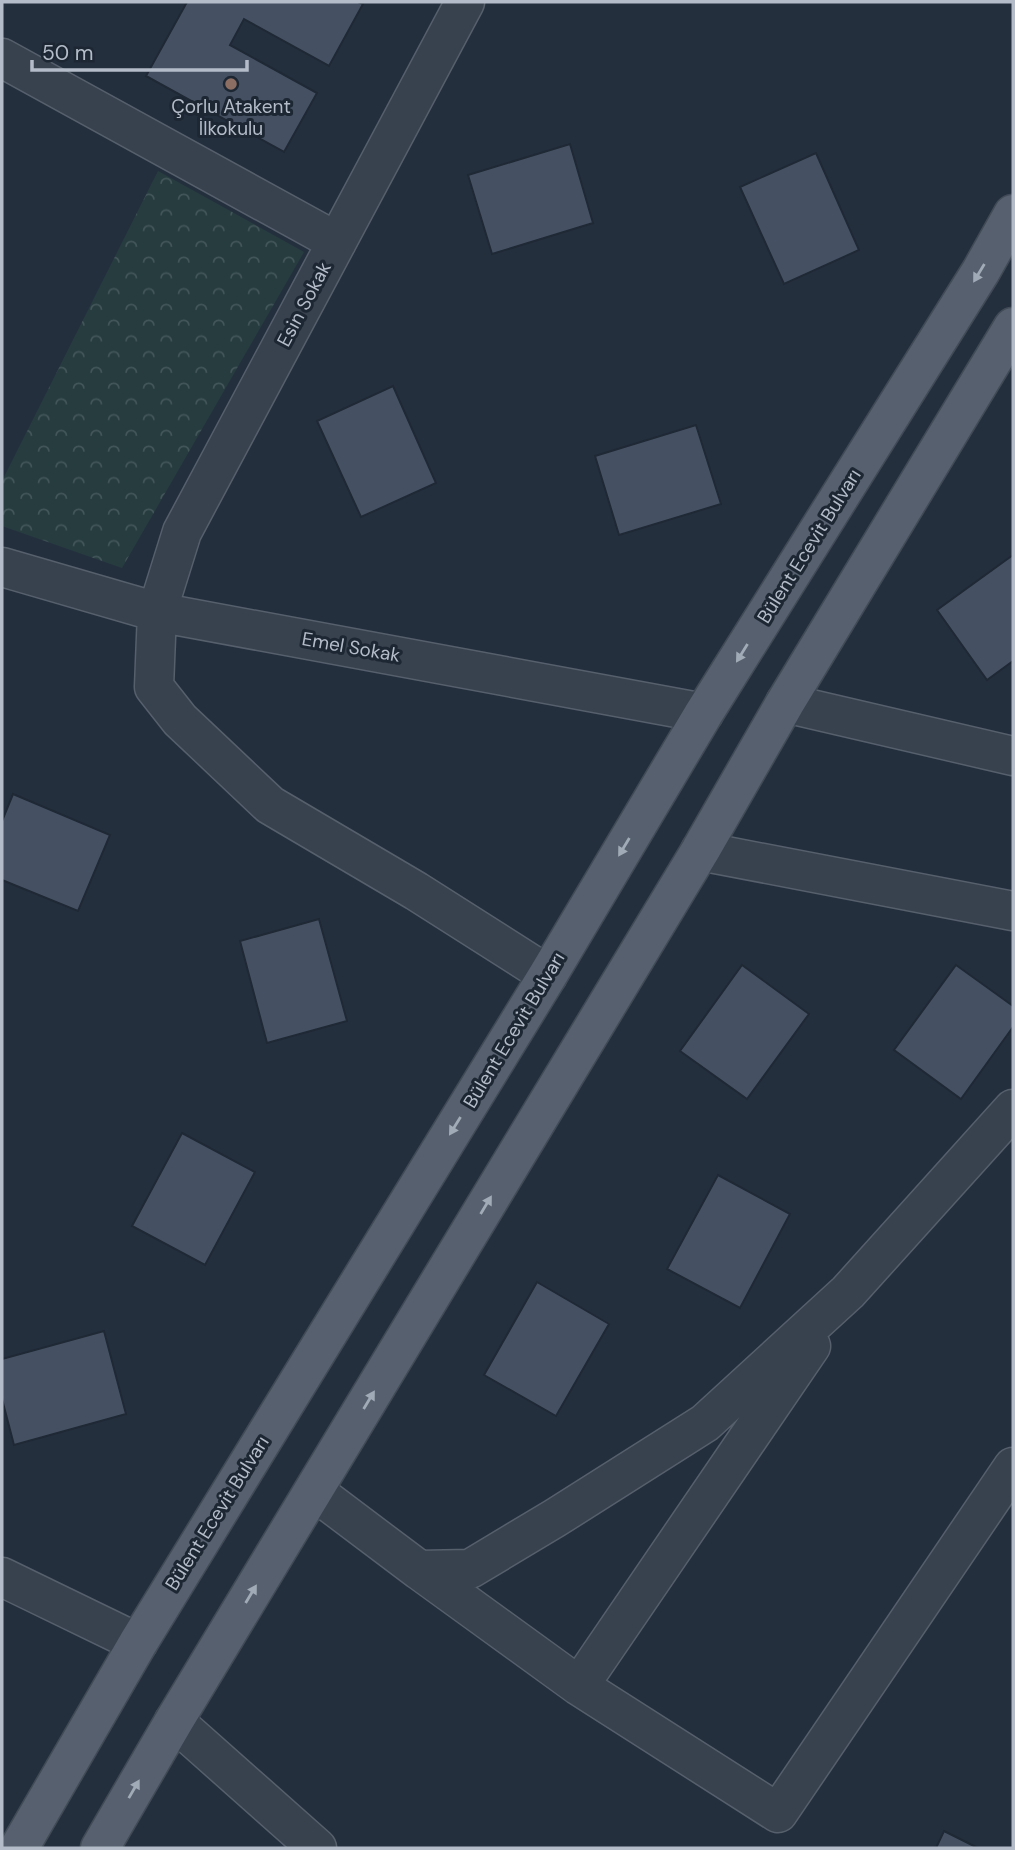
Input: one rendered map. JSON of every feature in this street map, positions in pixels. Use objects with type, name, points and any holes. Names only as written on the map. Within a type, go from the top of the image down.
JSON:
[{"type":"main road","name":"Bülent Ecevit Bulvarı","points":[[19,1848],[138,1643],[548,975],[704,713],[981,271],[1013,214]]},
{"type":"main road","points":[[100,1848],[1013,327]]},
{"type":"street","name":"Esin Sokak","points":[[465,2],[182,532],[157,612],[154,687],[180,720],[270,805],[416,891],[548,975]]},
{"type":"street","points":[[2,58],[337,242]]},
{"type":"street","name":"Emel Sokak","points":[[2,567],[157,612],[704,713]]},
{"type":"street","points":[[785,703],[1013,756]]},
{"type":"street","points":[[700,851],[1013,911]]},
{"type":"street","points":[[419,1570],[470,1569],[705,1423],[848,1292],[1013,1109]]},
{"type":"street","points":[[579,1686],[848,1292]]},
{"type":"street","points":[[314,1491],[579,1686],[778,1813],[1013,1467]]},
{"type":"street","points":[[2,1577],[138,1643]]},
{"type":"street","points":[[174,1721],[317,1848]]},
{"type":"green space","points":[[158,171],[304,252],[122,568],[2,526],[2,481]]},
{"type":"building","name":"Çorlu Atakent İlkokulu","points":[[187,2],[363,4],[329,66],[244,19],[230,45],[317,93],[284,152],[146,76]]},
{"type":"building","points":[[570,144],[593,223],[492,254],[468,175]]},
{"type":"building","points":[[816,153],[859,250],[784,284],[740,187]]},
{"type":"building","points":[[393,386],[436,483],[361,517],[317,421]]},
{"type":"building","points":[[696,425],[721,504],[619,535],[595,456]]},
{"type":"building","points":[[1013,555],[1013,661],[987,680],[937,610]]},
{"type":"building","points":[[13,794],[110,835],[78,911],[2,880],[2,821]]},
{"type":"building","points":[[319,919],[347,1021],[267,1043],[240,941]]},
{"type":"building","points":[[742,965],[809,1014],[747,1099],[680,1051]]},
{"type":"building","points":[[956,965],[1013,1006],[1013,1027],[961,1099],[894,1050]]},
{"type":"building","points":[[182,1133],[255,1172],[205,1265],[132,1226]]},
{"type":"building","points":[[718,1175],[790,1214],[740,1308],[667,1269]]},
{"type":"building","points":[[537,1282],[609,1324],[556,1416],[484,1375]]},
{"type":"building","points":[[104,1331],[126,1414],[14,1445],[2,1399],[2,1359]]},
{"type":"building","points":[[944,1831],[978,1848],[936,1848]]},
{"type":"place","name":"Çorlu Atakent İlkokulu","points":[[231,84]]}]
